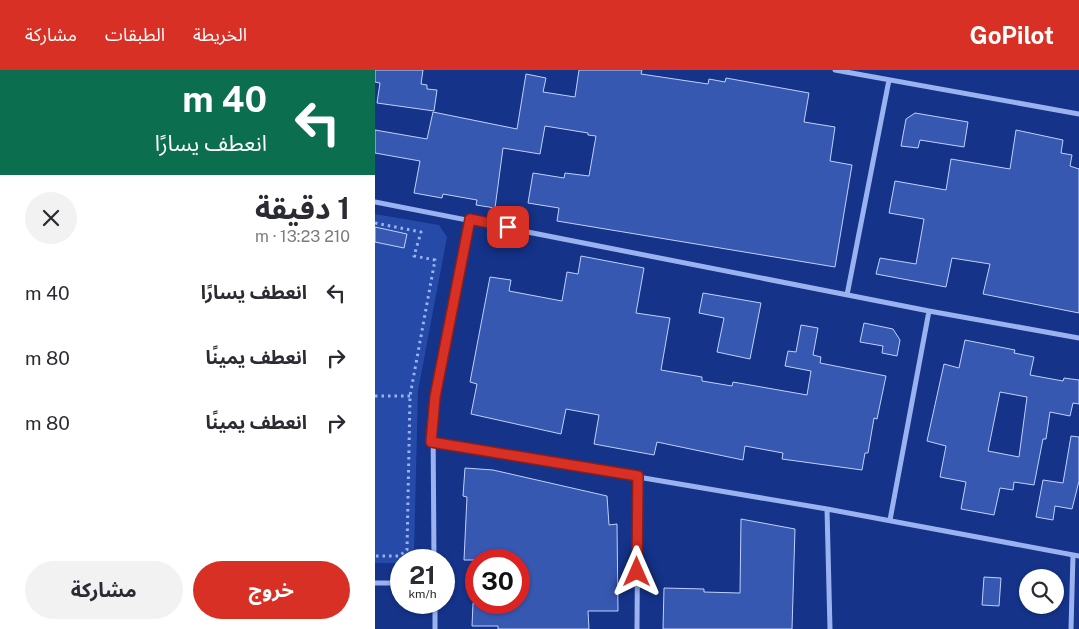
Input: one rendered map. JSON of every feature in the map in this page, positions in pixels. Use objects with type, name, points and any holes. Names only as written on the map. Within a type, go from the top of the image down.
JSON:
[{"type":"street","points":[[835,70],[1079,114]]},
{"type":"street","points":[[847,295],[889,80]]},
{"type":"street","points":[[375,202],[470,219],[929,311],[1079,338]]},
{"type":"street","points":[[434,549],[431,442],[435,397],[470,219]]},
{"type":"street","points":[[890,520],[929,311]]},
{"type":"street","points":[[431,442],[890,520],[1076,555],[1071,629]]},
{"type":"street","points":[[637,629],[638,476]]},
{"type":"street","points":[[827,509],[830,629]]},
{"type":"street","points":[[375,583],[390,583]]},
{"type":"street","points":[[435,614],[435,629]]},
{"type":"path","points":[[375,223],[421,232],[414,256],[435,260],[410,396],[407,550],[399,556],[375,556]]},
{"type":"path","points":[[375,396],[410,396]]},
{"type":"shaded area","points":[[375,214],[439,225],[447,237],[418,391],[414,549],[390,549],[390,563],[375,563]]},
{"type":"building","points":[[375,70],[423,70],[421,84],[427,85],[427,89],[437,90],[434,111],[377,103],[380,83],[375,82]]},
{"type":"building","points":[[579,70],[642,70],[641,74],[708,84],[709,79],[725,82],[726,78],[809,93],[804,122],[835,127],[830,161],[852,165],[835,267],[557,221],[559,208],[528,203],[533,173],[564,178],[565,173],[589,176],[596,136],[588,135],[588,133],[545,126],[540,154],[503,148],[495,208],[476,205],[477,200],[443,194],[442,198],[414,193],[420,161],[375,153],[375,130],[427,139],[433,112],[517,129],[526,74],[546,78],[543,92],[575,97]]},
{"type":"building","points":[[915,113],[968,122],[964,147],[920,140],[918,148],[901,146],[906,119]]},
{"type":"building","points":[[1016,130],[1063,140],[1061,153],[1072,155],[1070,166],[1079,169],[1079,313],[983,294],[990,264],[952,258],[946,287],[876,274],[880,258],[916,264],[924,219],[889,213],[895,181],[946,190],[951,159],[1010,169]]},
{"type":"building","points":[[375,227],[407,234],[404,248],[375,242]]},
{"type":"building","points":[[581,256],[644,268],[636,313],[670,318],[661,370],[702,377],[702,381],[732,386],[733,382],[807,395],[811,371],[785,366],[788,351],[796,352],[801,325],[818,328],[813,355],[821,357],[820,363],[886,376],[877,419],[874,418],[868,453],[865,453],[862,470],[782,459],[783,453],[745,446],[743,460],[657,442],[654,455],[594,444],[599,415],[566,409],[561,434],[471,414],[477,384],[470,382],[490,277],[511,280],[509,291],[562,301],[567,272],[578,274]]},
{"type":"building","points":[[703,293],[761,303],[750,359],[717,352],[724,318],[699,313]]},
{"type":"building","points":[[864,323],[893,329],[900,340],[897,356],[882,353],[883,346],[860,342]]},
{"type":"building","points":[[965,340],[1015,350],[1014,353],[1034,357],[1030,375],[1063,381],[1064,378],[1079,380],[1079,404],[1073,403],[1070,416],[1050,412],[1046,439],[1043,439],[1034,485],[1014,482],[1013,490],[1000,488],[994,515],[961,509],[966,482],[940,477],[946,446],[927,441],[944,364],[959,368]],"holes":[[[1000,392],[1027,397],[1019,457],[988,451]]]},
{"type":"building","points":[[1071,436],[1079,437],[1079,481],[1072,509],[1055,506],[1053,520],[1036,517],[1043,480],[1063,483]]},
{"type":"building","points":[[465,468],[493,470],[607,496],[609,525],[617,524],[618,611],[588,611],[589,629],[498,629],[498,626],[472,626],[473,614],[530,614],[530,549],[465,549],[464,560],[467,497],[463,496]]},
{"type":"building","points":[[741,519],[795,529],[792,629],[663,629],[664,588],[704,589],[704,592],[740,593]]},
{"type":"building","points":[[984,577],[1001,578],[999,606],[982,605]]},
{"type":"route","points":[[508,227],[470,219],[435,397],[431,442],[638,476],[637,572]]}]
